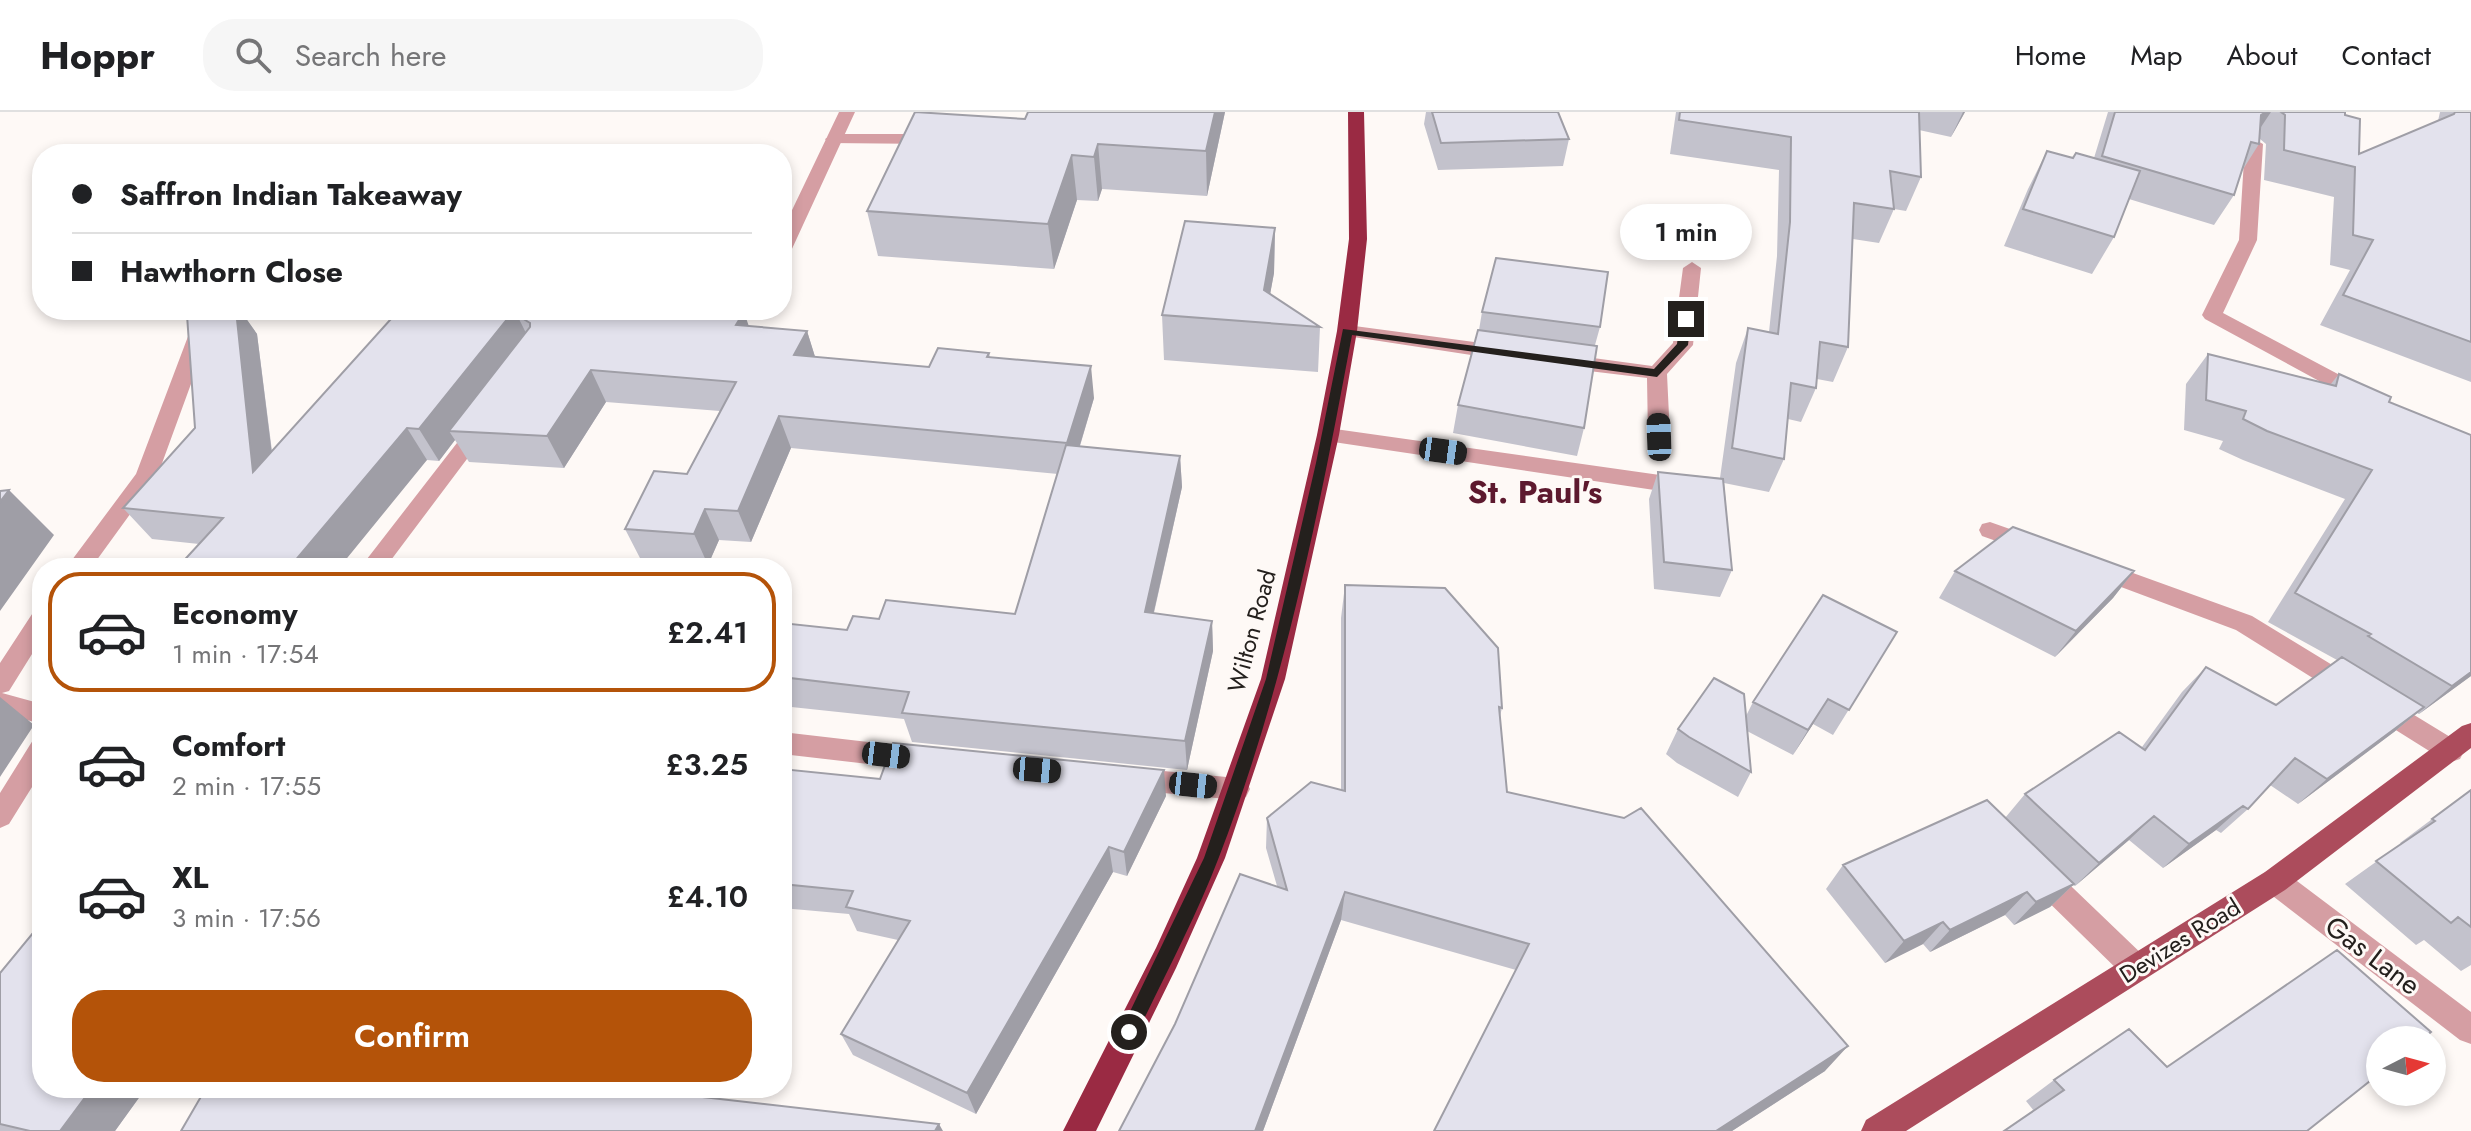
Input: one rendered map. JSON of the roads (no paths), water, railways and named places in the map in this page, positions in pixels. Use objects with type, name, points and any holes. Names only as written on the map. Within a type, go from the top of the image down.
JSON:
[{"type":"highway","name":"Wilton Road","points":[[1079,1131],[1166,958],[1211,858],[1273,679],[1328,435],[1347,331],[1358,239],[1356,112]]},
{"type":"main road","name":"Devizes Road","points":[[1877,1131],[2275,881],[2461,743]]},
{"type":"street","points":[[792,229],[847,112]]},
{"type":"street","points":[[834,139],[948,139]]},
{"type":"street","points":[[2254,144],[2248,240],[2212,315],[2375,403]]},
{"type":"street","points":[[1659,437],[1657,373],[1683,345],[1692,268]]},
{"type":"street","points":[[85,558],[146,477],[204,320]]},
{"type":"street","points":[[1347,331],[1518,354]]},
{"type":"street","points":[[1549,359],[1657,373]]},
{"type":"street","points":[[380,558],[496,407]]},
{"type":"street","points":[[1328,435],[1681,486]]},
{"type":"street","points":[[1990,530],[2050,552]]},
{"type":"street","points":[[2080,563],[2244,623],[2461,743]]},
{"type":"street","points":[[0,684],[32,634]]},
{"type":"street","points":[[0,703],[32,711]]},
{"type":"street","points":[[792,744],[943,761]]},
{"type":"street","points":[[0,816],[32,764]]},
{"type":"street","points":[[1099,776],[1237,789]]},
{"type":"street","points":[[2024,859],[2136,968]]},
{"type":"street","name":"Gas Lane","points":[[2275,881],[2471,1030]]},
{"type":"district","name":"St. Paul's","points":[[1535,492]]}]
